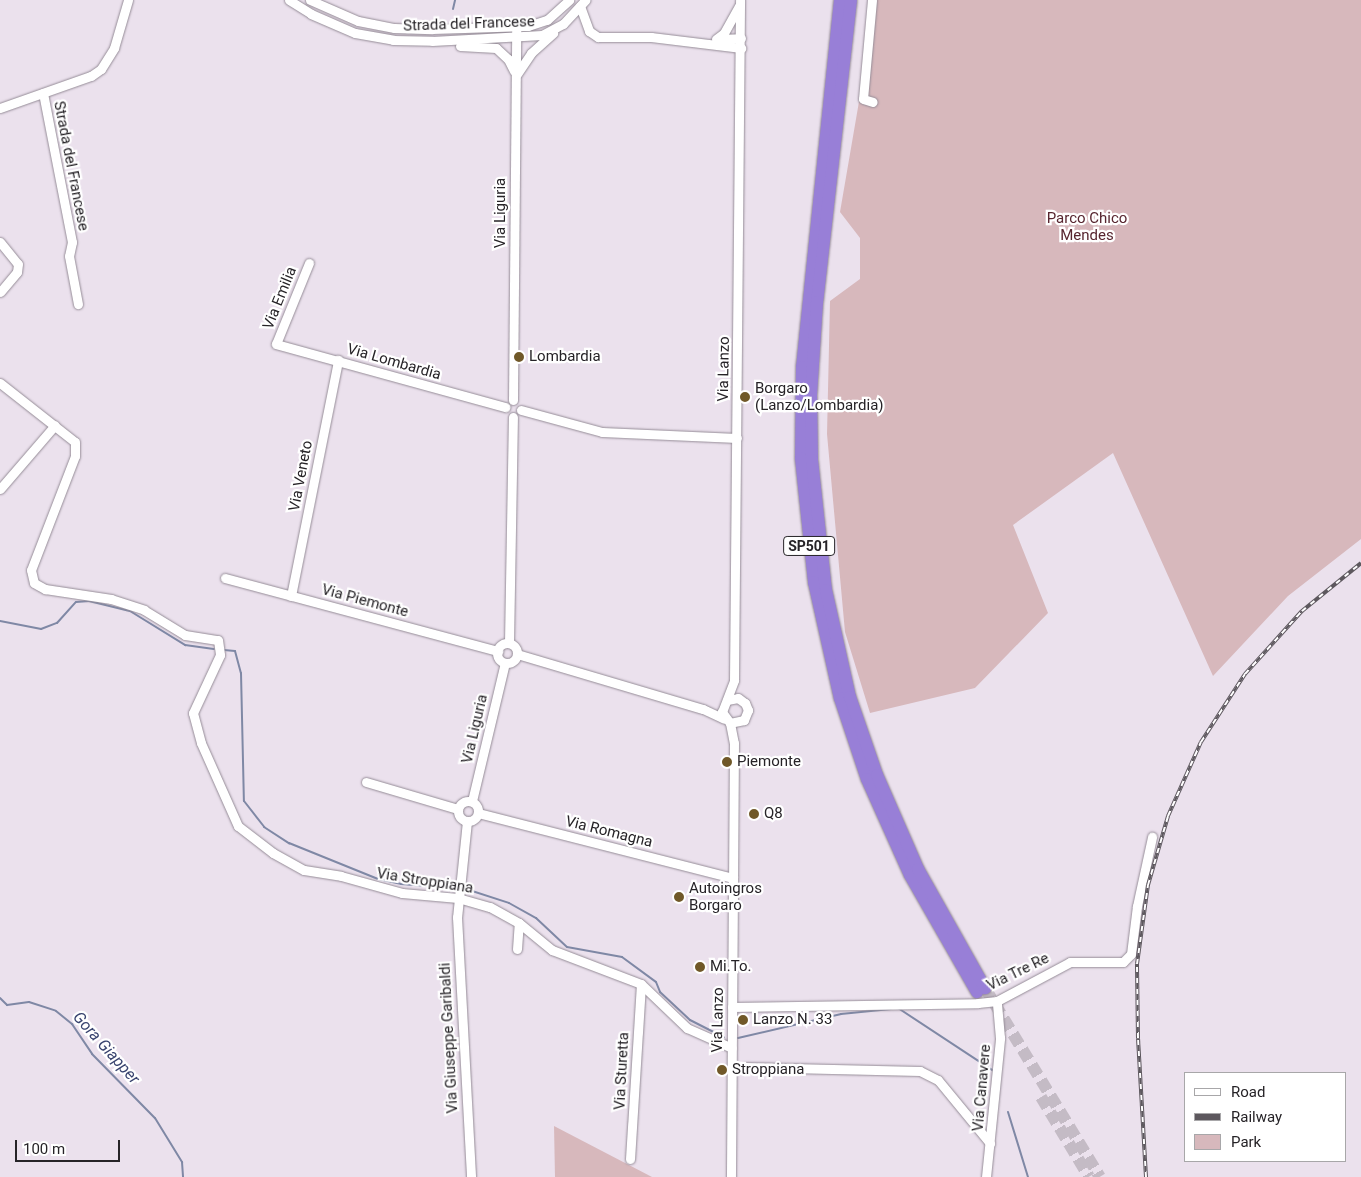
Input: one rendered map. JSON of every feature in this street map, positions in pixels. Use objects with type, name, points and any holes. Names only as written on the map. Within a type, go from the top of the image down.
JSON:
[{"type":"highway","name":"SP501","points":[[840,0],[802,367],[801,458],[813,574],[840,698],[867,779],[910,875],[981,990],[918,869],[877,775],[850,697],[826,590],[812,460],[811,395],[817,302],[850,0]]},
{"type":"street","name":"Strada del Francese","points":[[0,108],[91,76],[105,64],[114,48],[128,0]]},
{"type":"street","name":"Strada del Francese","points":[[288,0],[317,17],[355,33],[378,38],[436,41],[516,39],[542,35],[563,24],[583,3]]},
{"type":"street","name":"Strada del Francese","points":[[310,0],[380,26],[432,29],[516,26],[547,20],[569,0]]},
{"type":"street","points":[[872,0],[863,99],[873,102]]},
{"type":"street","points":[[716,39],[728,26],[740,1]]},
{"type":"street","name":"Via Lanzo","points":[[734,743],[727,721],[725,702],[734,680],[741,59],[740,1]]},
{"type":"street","name":"Strada del Francese","points":[[583,3],[589,31],[598,37],[651,37],[702,43],[741,43]]},
{"type":"street","points":[[317,17],[322,6]]},
{"type":"street","points":[[516,76],[531,52],[563,24]]},
{"type":"street","points":[[378,38],[380,26]]},
{"type":"street","name":"Via Liguria","points":[[514,400],[516,26]]},
{"type":"street","name":"Strada del Francese","points":[[702,43],[716,39],[741,43]]},
{"type":"street","points":[[436,41],[456,46],[496,48],[508,59],[516,76]]},
{"type":"street","name":"Strada del Francese","points":[[43,92],[72,242],[69,256],[78,304]]},
{"type":"street","points":[[0,242],[18,264],[17,272],[0,292]]},
{"type":"street","name":"Via Emilia","points":[[276,344],[309,264]]},
{"type":"street","name":"Via Lombardia","points":[[276,344],[505,407]]},
{"type":"street","name":"Via Veneto","points":[[291,596],[338,360]]},
{"type":"street","points":[[0,382],[55,424],[0,489]]},
{"type":"street","points":[[512,417],[506,413],[505,407],[514,400],[521,410],[602,432],[737,438]]},
{"type":"street","points":[[512,417],[521,410]]},
{"type":"street","points":[[512,417],[508,644],[517,654],[703,709],[727,721],[740,723]]},
{"type":"street","name":"Via Stroppiana","points":[[55,424],[75,442],[75,456],[30,576],[37,586],[117,601],[144,610],[185,635],[218,640],[220,655],[193,713],[201,743],[238,826],[273,853],[304,870],[342,876],[402,894],[458,898],[490,907],[519,923],[552,950],[641,984],[687,1028],[732,1048]]},
{"type":"street","name":"Via Piemonte","points":[[225,578],[498,651]]},
{"type":"street","points":[[508,644],[498,651],[498,658],[505,663],[514,660],[517,654]]},
{"type":"street","name":"Via Liguria","points":[[472,801],[505,663]]},
{"type":"street","name":"Via Lanzo","points":[[732,1177],[734,743],[740,723],[748,714],[734,680]]},
{"type":"street","points":[[703,709],[725,702],[742,700]]},
{"type":"street","points":[[366,782],[458,809]]},
{"type":"street","points":[[465,801],[472,801],[478,808],[478,814],[473,820],[467,821],[461,818],[458,809],[465,801]]},
{"type":"street","name":"Via Romagna","points":[[478,814],[733,878]]},
{"type":"street","points":[[458,898],[467,821]]},
{"type":"street","name":"Via Tre Re","points":[[732,1007],[998,1001],[1070,962],[1129,960],[1152,836]]},
{"type":"street","name":"Via Giuseppe Garibaldi","points":[[458,898],[470,1177]]},
{"type":"street","points":[[517,949],[519,923]]},
{"type":"street","name":"Via Sturetta","points":[[630,1158],[641,984]]},
{"type":"street","name":"Via Canavere","points":[[986,1177],[1000,1038],[998,1001]]},
{"type":"street","points":[[745,1067],[920,1071],[938,1080],[990,1143]]},
{"type":"green space","name":"Parco Chico Mendes","points":[[872,0],[1361,0],[1361,539],[1288,596],[1213,676],[1113,453],[1013,525],[1048,613],[975,688],[870,713],[845,632],[827,434],[830,301],[860,279],[860,238],[840,212],[872,26]]},
{"type":"green space","points":[[554,1126],[652,1177],[555,1177]]},
{"type":"waterway","points":[[453,9],[455,0]]},
{"type":"waterway","points":[[0,621],[41,629],[57,623],[76,602],[89,601],[130,611],[185,645],[214,649]]},
{"type":"waterway","points":[[224,650],[235,651],[241,673],[244,801],[264,827],[289,843],[378,879],[401,884],[450,888]]},
{"type":"waterway","points":[[466,889],[509,903],[536,918],[567,947],[622,957],[656,982],[660,992],[690,1020],[724,1037]]},
{"type":"waterway","name":"Gora Giapper","points":[[0,998],[7,1005],[29,1002],[56,1011],[72,1024],[92,1054],[155,1118],[182,1162],[183,1177]]},
{"type":"waterway","points":[[898,1008],[992,1070]]},
{"type":"waterway","points":[[738,1038],[841,1014],[891,1009]]},
{"type":"waterway","points":[[1008,1112],[1028,1177]]},
{"type":"tunnel","points":[[985,988],[1100,1177]]},
{"type":"tunnel","points":[[1041,1097],[1089,1177]]},
{"type":"railway","points":[[1146,1177],[1138,1038],[1137,964],[1148,885],[1168,816],[1201,742],[1245,674],[1302,611],[1361,563]]},
{"type":"place","name":"Lombardia","points":[[519,357]]},
{"type":"place","name":"Borgaro (Lanzo/Lombardia)","points":[[745,397]]},
{"type":"place","name":"Piemonte","points":[[727,762]]},
{"type":"place","name":"Q8","points":[[754,814]]},
{"type":"place","name":"Autoingros Borgaro","points":[[679,897]]},
{"type":"place","name":"Mi.To.","points":[[700,967]]},
{"type":"place","name":"Lanzo N. 33","points":[[743,1020]]},
{"type":"place","name":"Stroppiana","points":[[722,1070]]}]
